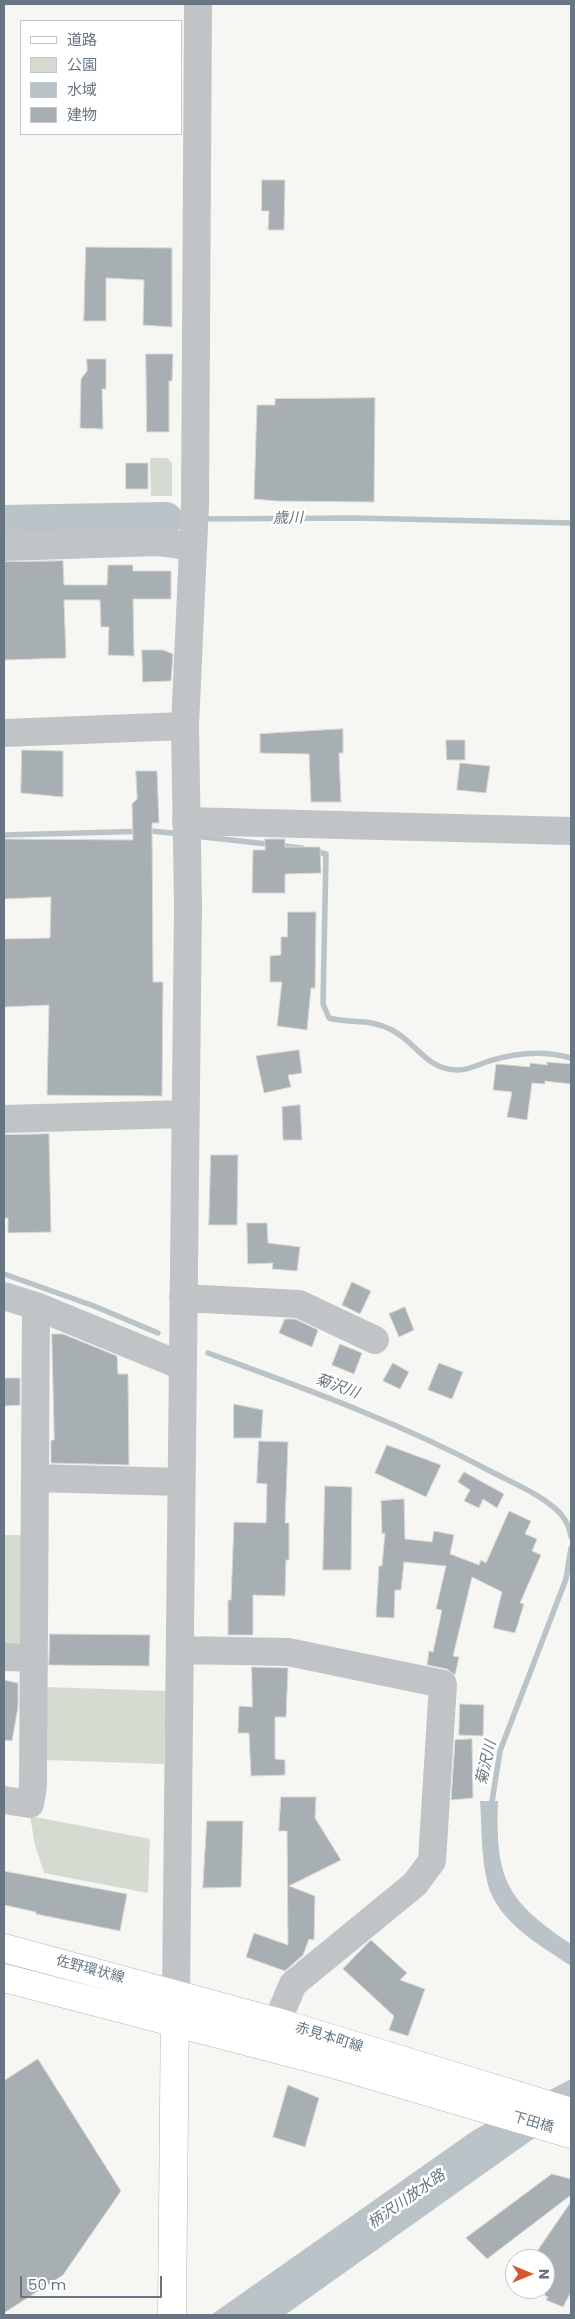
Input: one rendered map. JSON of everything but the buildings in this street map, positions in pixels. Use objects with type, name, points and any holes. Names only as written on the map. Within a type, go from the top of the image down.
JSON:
[{"type":"main road","name":"佐野環状線","points":[[4,1948],[176,1993]]},
{"type":"main road","name":"佐野環状線","points":[[4,1978],[175,2022]]},
{"type":"main road","points":[[172,2315],[176,1993]]},
{"type":"main road","name":"赤見本町線","points":[[176,1993],[277,2022],[502,2103]]},
{"type":"main road","name":"赤見本町線","points":[[175,2022],[337,2065],[502,2103]]},
{"type":"main road","name":"下田橋","points":[[502,2103],[571,2112]]},
{"type":"main road","name":"下田橋","points":[[502,2103],[571,2134]]},
{"type":"street","points":[[176,1993],[188,906],[185,726],[194,526],[198,4]]},
{"type":"street","points":[[4,547],[158,542],[194,526]]},
{"type":"street","points":[[4,733],[185,726]]},
{"type":"street","points":[[186,822],[571,831]]},
{"type":"street","points":[[4,1119],[185,1114]]},
{"type":"street","points":[[4,1296],[36,1306],[182,1366]]},
{"type":"street","points":[[183,1298],[299,1304],[375,1340]]},
{"type":"street","points":[[4,1800],[30,1804],[33,1786],[36,1306]]},
{"type":"street","points":[[35,1478],[182,1482]]},
{"type":"street","points":[[180,1650],[288,1652],[443,1684],[432,1861],[415,1884],[293,1984],[277,2022]]},
{"type":"street","points":[[4,1657],[34,1658]]},
{"type":"green space","points":[[150,458],[167,458],[172,463],[172,496],[151,496]]},
{"type":"green space","points":[[4,1535],[26,1535],[21,1645],[4,1646]]},
{"type":"green space","points":[[44,1687],[166,1691],[164,1764],[45,1760]]},
{"type":"green space","points":[[30,1816],[150,1839],[148,1893],[44,1873],[35,1845]]},
{"type":"water","points":[[480,1801],[498,1801],[499,1851],[509,1886],[532,1915],[571,1944],[571,1966],[522,1932],[501,1911],[493,1899],[484,1864]]},
{"type":"water","name":"柄沢川放水路","points":[[571,2079],[571,2112],[285,2315],[211,2315],[474,2130]]},
{"type":"waterway","name":"歳川","points":[[201,519],[355,518],[571,523]]},
{"type":"waterway","name":"歳川","points":[[166,519],[187,519]]},
{"type":"waterway","name":"歳川","points":[[4,522],[166,519]]},
{"type":"waterway","points":[[4,835],[152,831],[181,834]]},
{"type":"waterway","points":[[195,836],[302,848]]},
{"type":"waterway","points":[[314,851],[326,854],[323,1004],[329,1018],[384,1026],[408,1041],[430,1061],[448,1069],[466,1069],[499,1058],[519,1054],[540,1053],[571,1058]]},
{"type":"waterway","name":"菊沢川","points":[[4,1274],[94,1306],[158,1333]]},
{"type":"waterway","name":"菊沢川","points":[[208,1353],[352,1407],[457,1454],[528,1490],[545,1501],[560,1513],[570,1531],[571,1537]]},
{"type":"waterway","name":"菊沢川","points":[[491,1808],[500,1751],[566,1579],[571,1548]]}]
